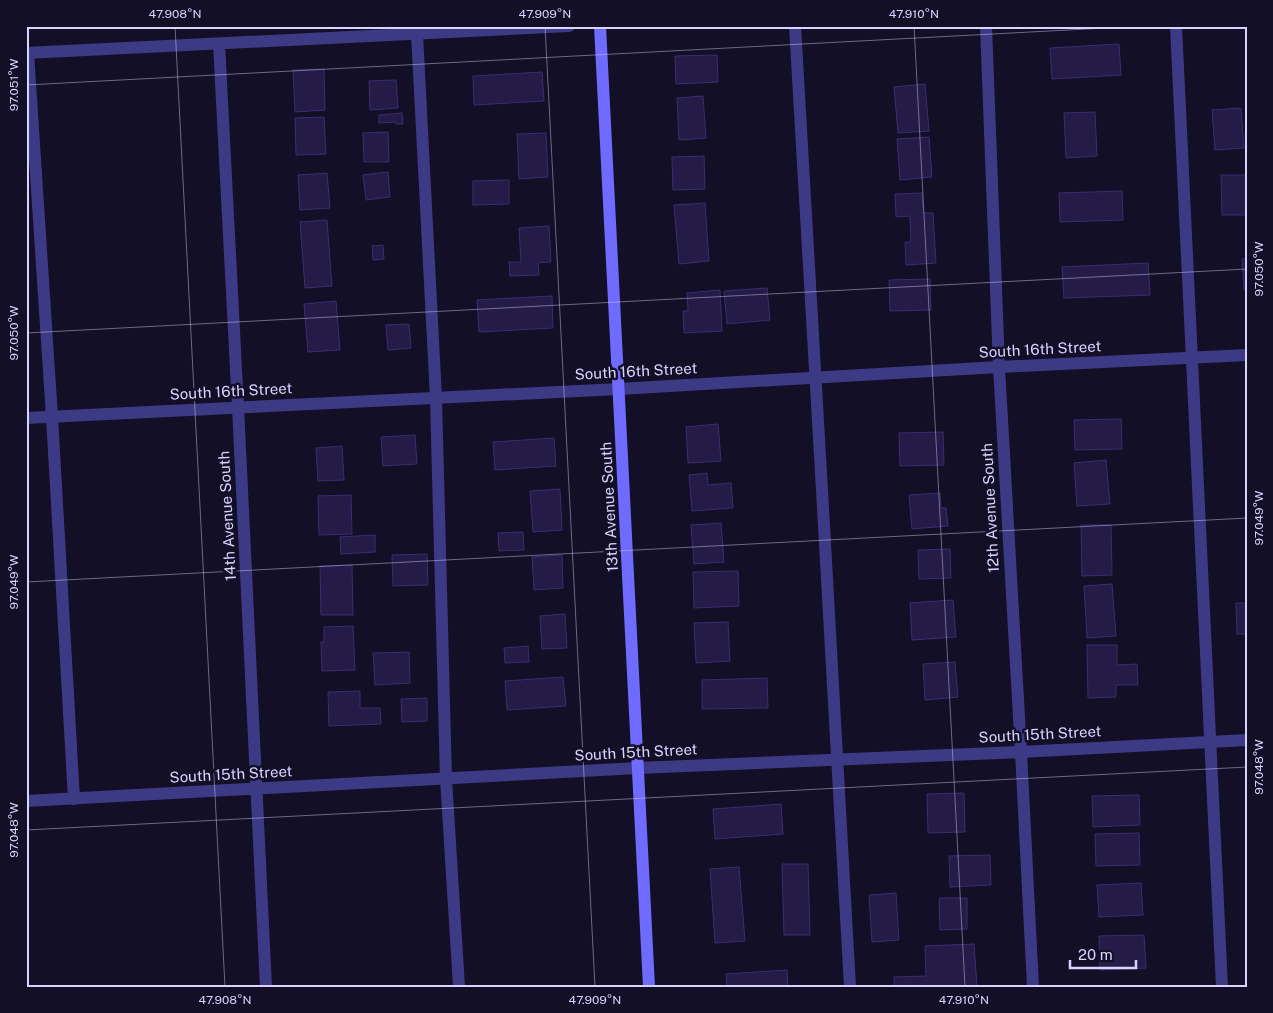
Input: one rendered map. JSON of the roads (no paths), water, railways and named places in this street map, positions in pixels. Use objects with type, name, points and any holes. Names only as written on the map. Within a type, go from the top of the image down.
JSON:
[{"type":"street","points":[[74,799],[52,417],[27,53],[569,26]]},
{"type":"street","name":"13th Avenue South","points":[[600,26],[649,987]]},
{"type":"street","points":[[795,26],[850,987]]},
{"type":"street","name":"12th Avenue South","points":[[986,26],[999,367],[1033,987]]},
{"type":"street","points":[[1176,26],[1222,987]]},
{"type":"street","points":[[417,34],[436,398],[446,779],[459,987]]},
{"type":"street","name":"14th Avenue South","points":[[219,44],[266,987]]},
{"type":"street","name":"South 16th Street","points":[[26,418],[619,389],[1247,355]]},
{"type":"street","name":"South 15th Street","points":[[26,801],[638,768],[1021,752],[1247,740]]}]
